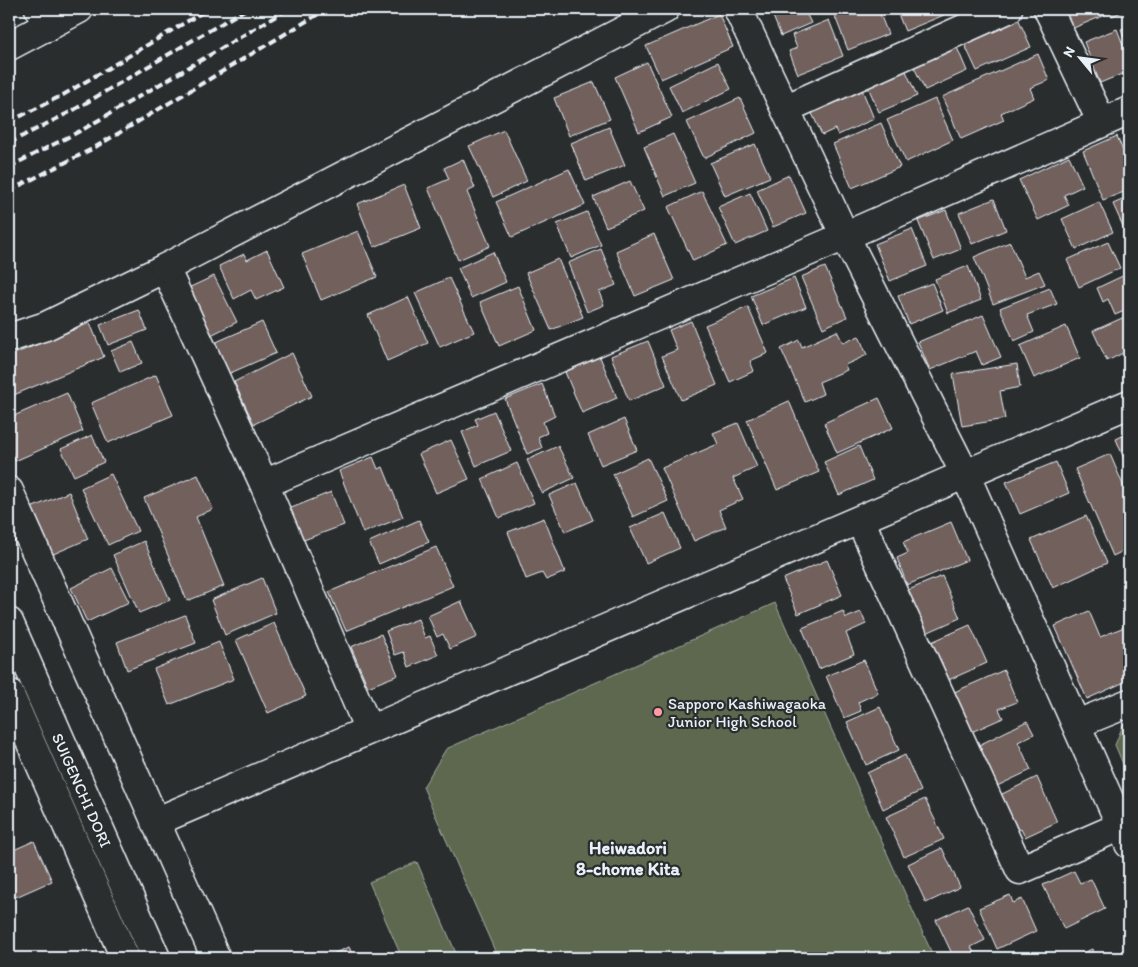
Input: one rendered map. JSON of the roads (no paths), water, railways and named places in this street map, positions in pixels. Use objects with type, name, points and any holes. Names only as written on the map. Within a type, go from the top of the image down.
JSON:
[{"type":"street","points":[[9,46],[44,18],[79,9]]},
{"type":"street","points":[[9,338],[46,326],[166,268],[664,9]]},
{"type":"street","points":[[738,9],[845,236],[965,474],[1125,835],[1020,870],[860,520]]},
{"type":"street","points":[[785,109],[1008,9]]},
{"type":"street","points":[[1048,9],[1102,123]]},
{"type":"street","points":[[264,484],[845,236],[1129,111]]},
{"type":"street","points":[[166,268],[264,484],[369,730]]},
{"type":"street","points":[[155,822],[1129,404]]},
{"type":"street","points":[[9,491],[216,958]]},
{"type":"street","name":"SUIGENCHI DORI","points":[[9,622],[156,958]]},
{"type":"street","points":[[9,693],[124,958]]},
{"type":"street","points":[[1077,724],[1129,703]]},
{"type":"railway","points":[[9,122],[63,95],[208,9]]},
{"type":"railway","points":[[9,143],[72,111],[246,9]]},
{"type":"railway","points":[[9,167],[82,130],[288,9]]},
{"type":"railway","points":[[9,191],[92,149],[327,9]]},
{"type":"place","name":"Sapporo Kashiwagaoka Junior High School","points":[[658,712]]},
{"type":"district","name":"Heiwadori 8-chome Kita","points":[[628,858]]}]
